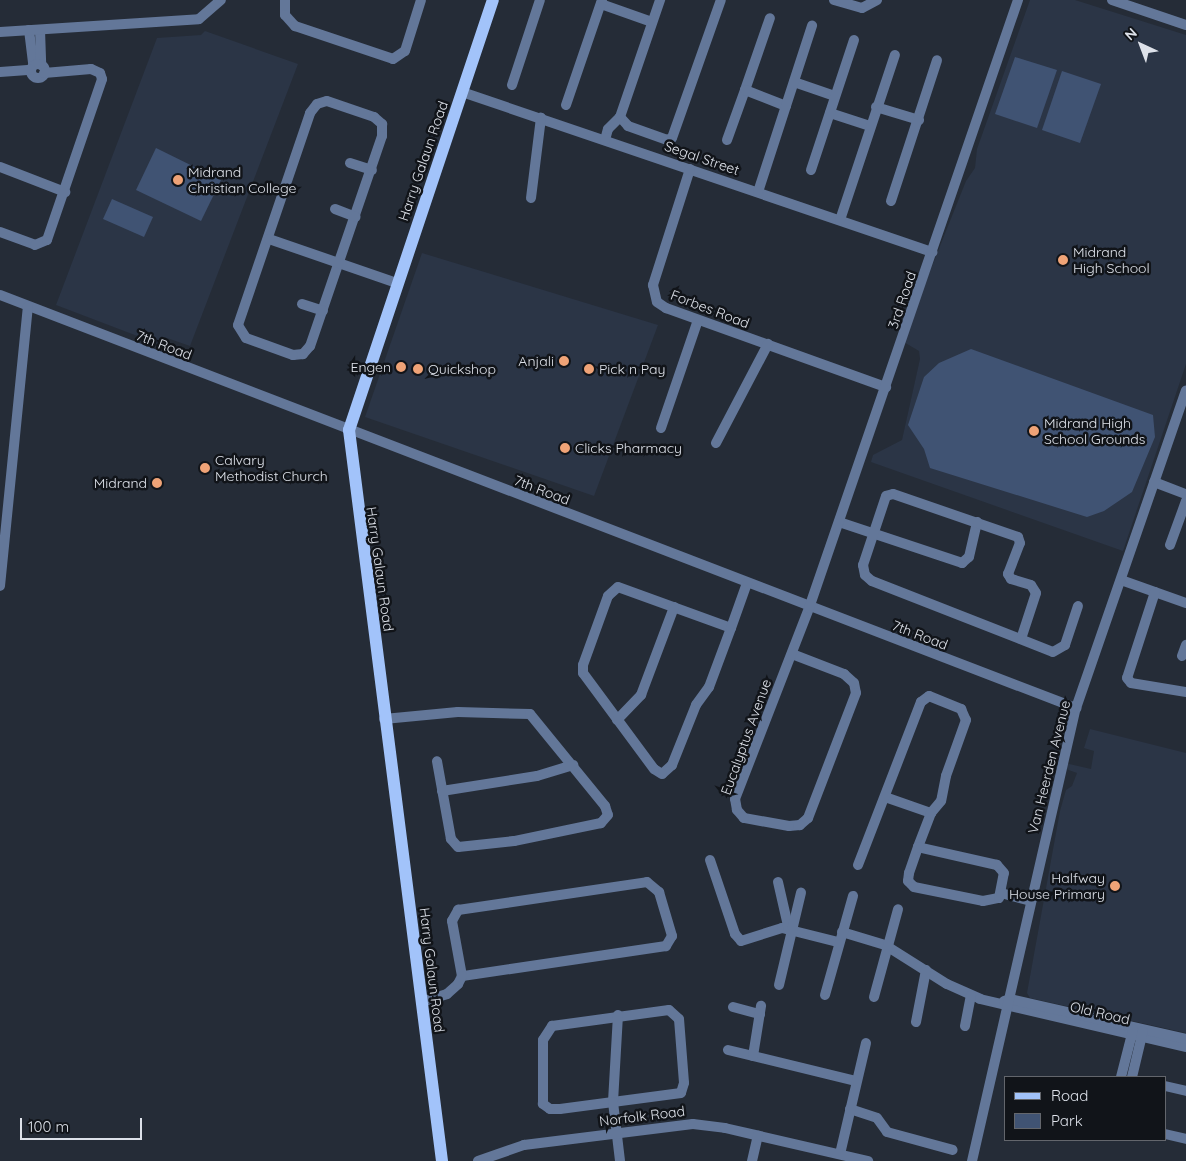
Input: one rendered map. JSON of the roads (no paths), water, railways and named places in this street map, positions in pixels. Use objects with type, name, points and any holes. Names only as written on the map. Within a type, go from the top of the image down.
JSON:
[{"type":"main road","name":"Harry Galaun Road","points":[[442,1161],[384,719],[349,430],[493,0]]},
{"type":"street","points":[[0,32],[199,19],[221,0]]},
{"type":"street","points":[[285,0],[285,15],[295,26],[394,59],[405,51],[422,0]]},
{"type":"street","points":[[512,85],[540,0]]},
{"type":"street","points":[[605,140],[608,129],[620,117],[660,0]]},
{"type":"street","points":[[620,117],[628,126],[667,140],[672,138],[721,0]]},
{"type":"street","points":[[834,0],[862,8],[874,3]]},
{"type":"street","name":"3rd Road","points":[[809,608],[933,252],[1018,0]]},
{"type":"street","points":[[1112,0],[1186,25]]},
{"type":"street","points":[[566,104],[602,2],[652,22]]},
{"type":"street","points":[[728,140],[770,18]]},
{"type":"street","points":[[758,192],[812,26]]},
{"type":"street","points":[[28,30],[37,69]]},
{"type":"street","points":[[37,69],[40,30]]},
{"type":"street","points":[[811,170],[854,40]]},
{"type":"street","points":[[840,220],[876,107],[895,55]]},
{"type":"street","points":[[891,200],[919,120],[937,60]]},
{"type":"street","points":[[0,72],[37,69],[91,69],[102,75],[49,236],[43,244],[35,246],[0,232]]},
{"type":"street","points":[[794,82],[836,96]]},
{"type":"street","points":[[745,90],[786,106]]},
{"type":"street","name":"Segal Street","points":[[462,92],[933,252]]},
{"type":"street","points":[[333,103],[374,117],[382,124],[382,136],[372,170],[310,346],[298,355],[242,334],[238,325],[310,113],[317,104],[333,103]]},
{"type":"street","points":[[876,107],[919,120]]},
{"type":"street","points":[[830,113],[870,126]]},
{"type":"street","points":[[531,198],[541,118]]},
{"type":"street","points":[[350,162],[372,170]]},
{"type":"street","points":[[0,167],[64,192]]},
{"type":"street","name":"Forbes Road","points":[[690,169],[652,292],[661,305],[886,387]]},
{"type":"street","points":[[335,209],[356,217]]},
{"type":"street","points":[[268,239],[338,264],[397,282]]},
{"type":"street","name":"7th Road","points":[[0,295],[809,608],[1076,708]]},
{"type":"street","points":[[302,304],[323,311]]},
{"type":"street","points":[[0,586],[28,306]]},
{"type":"street","points":[[661,428],[698,320]]},
{"type":"street","points":[[716,443],[768,344]]},
{"type":"street","name":"Van Heerden Avenue","points":[[972,1161],[1006,1003],[1076,708],[1186,390]]},
{"type":"street","points":[[1154,482],[1186,494]]},
{"type":"street","points":[[1021,639],[1036,593],[1032,586],[1011,579],[1008,574],[1020,540],[1011,533],[890,494],[884,498],[863,566],[865,575],[872,581],[1053,652],[1060,651],[1065,645],[1078,606]]},
{"type":"street","points":[[1170,545],[1186,501]]},
{"type":"street","points":[[839,522],[873,535],[964,562],[977,522]]},
{"type":"street","points":[[1121,580],[1186,603]]},
{"type":"street","points":[[731,628],[623,588],[613,590],[608,596],[583,669],[586,680],[657,772],[667,772],[696,705],[709,687],[731,628],[747,583]]},
{"type":"street","points":[[1155,592],[1127,678],[1131,683],[1186,692]]},
{"type":"street","points":[[618,720],[641,695],[674,607]]},
{"type":"street","name":"Eucalyptus Avenue","points":[[792,654],[844,674],[854,683],[856,693],[808,818],[800,825],[788,826],[744,818],[737,810],[735,799],[809,608]]},
{"type":"street","points":[[1182,656],[1186,645]]},
{"type":"street","points":[[858,865],[921,702],[925,697],[932,697],[961,709],[966,720],[946,776],[941,801],[931,814],[918,847],[908,881],[914,887],[990,901],[997,900],[1001,893],[1004,873],[997,865],[918,847]]},
{"type":"street","points":[[384,719],[454,712],[526,713],[535,718],[573,765],[607,810],[606,818],[600,823],[514,841],[458,847],[451,839],[437,761]]},
{"type":"street","points":[[442,791],[537,776],[573,765]]},
{"type":"street","points":[[885,797],[931,814]]},
{"type":"street","points":[[710,860],[738,939],[743,941],[780,928],[838,942]]},
{"type":"street","points":[[421,1002],[447,994],[458,984],[462,976],[452,921],[455,912],[462,908],[647,882],[659,892],[672,936],[670,942],[658,949],[462,976]]},
{"type":"street","points":[[778,882],[791,931]]},
{"type":"street","points":[[779,985],[801,893]]},
{"type":"street","points":[[1001,893],[1031,901]]},
{"type":"street","points":[[824,995],[853,896]]},
{"type":"street","points":[[874,997],[898,909]]},
{"type":"street","name":"Old Road","points":[[842,932],[888,947],[971,996],[1138,1032],[1186,1039]]},
{"type":"street","points":[[916,1022],[926,970]]},
{"type":"street","points":[[965,1026],[971,996]]},
{"type":"street","points":[[733,1007],[760,1010],[752,1056]]},
{"type":"street","points":[[669,1010],[676,1013],[683,1087],[677,1095],[613,1102],[560,1109],[545,1106],[542,1099],[543,1040],[548,1030],[561,1022],[669,1010]]},
{"type":"street","points":[[618,1015],[613,1102],[620,1161]]},
{"type":"street","points":[[1126,1076],[1138,1032]]},
{"type":"street","name":"Old Road","points":[[1138,1032],[1186,1047]]},
{"type":"street","points":[[840,1154],[866,1043]]},
{"type":"street","points":[[728,1050],[856,1081]]},
{"type":"street","points":[[1166,1086],[1186,1091]]},
{"type":"street","points":[[850,1110],[877,1118],[887,1132],[953,1150]]},
{"type":"street","name":"Norfolk Road","points":[[478,1161],[524,1145],[693,1124],[758,1136],[868,1161]]},
{"type":"street","points":[[1166,1134],[1186,1139]]},
{"type":"street","points":[[752,1161],[758,1136]]},
{"type":"place","name":"Midrand Christian College","points":[[178,180]]},
{"type":"place","name":"Midrand High School","points":[[1063,260]]},
{"type":"place","name":"Anjali","points":[[564,361]]},
{"type":"place","name":"Engen","points":[[401,367]]},
{"type":"place","name":"Quickshop","points":[[418,369]]},
{"type":"place","name":"Pick n Pay","points":[[589,369]]},
{"type":"place","name":"Midrand High School Grounds","points":[[1034,431]]},
{"type":"place","name":"Clicks Pharmacy","points":[[565,448]]},
{"type":"place","name":"Calvary Methodist Church","points":[[205,468]]},
{"type":"place","name":"Midrand","points":[[157,483]]},
{"type":"place","name":"Halfway House Primary","points":[[1115,886]]}]
